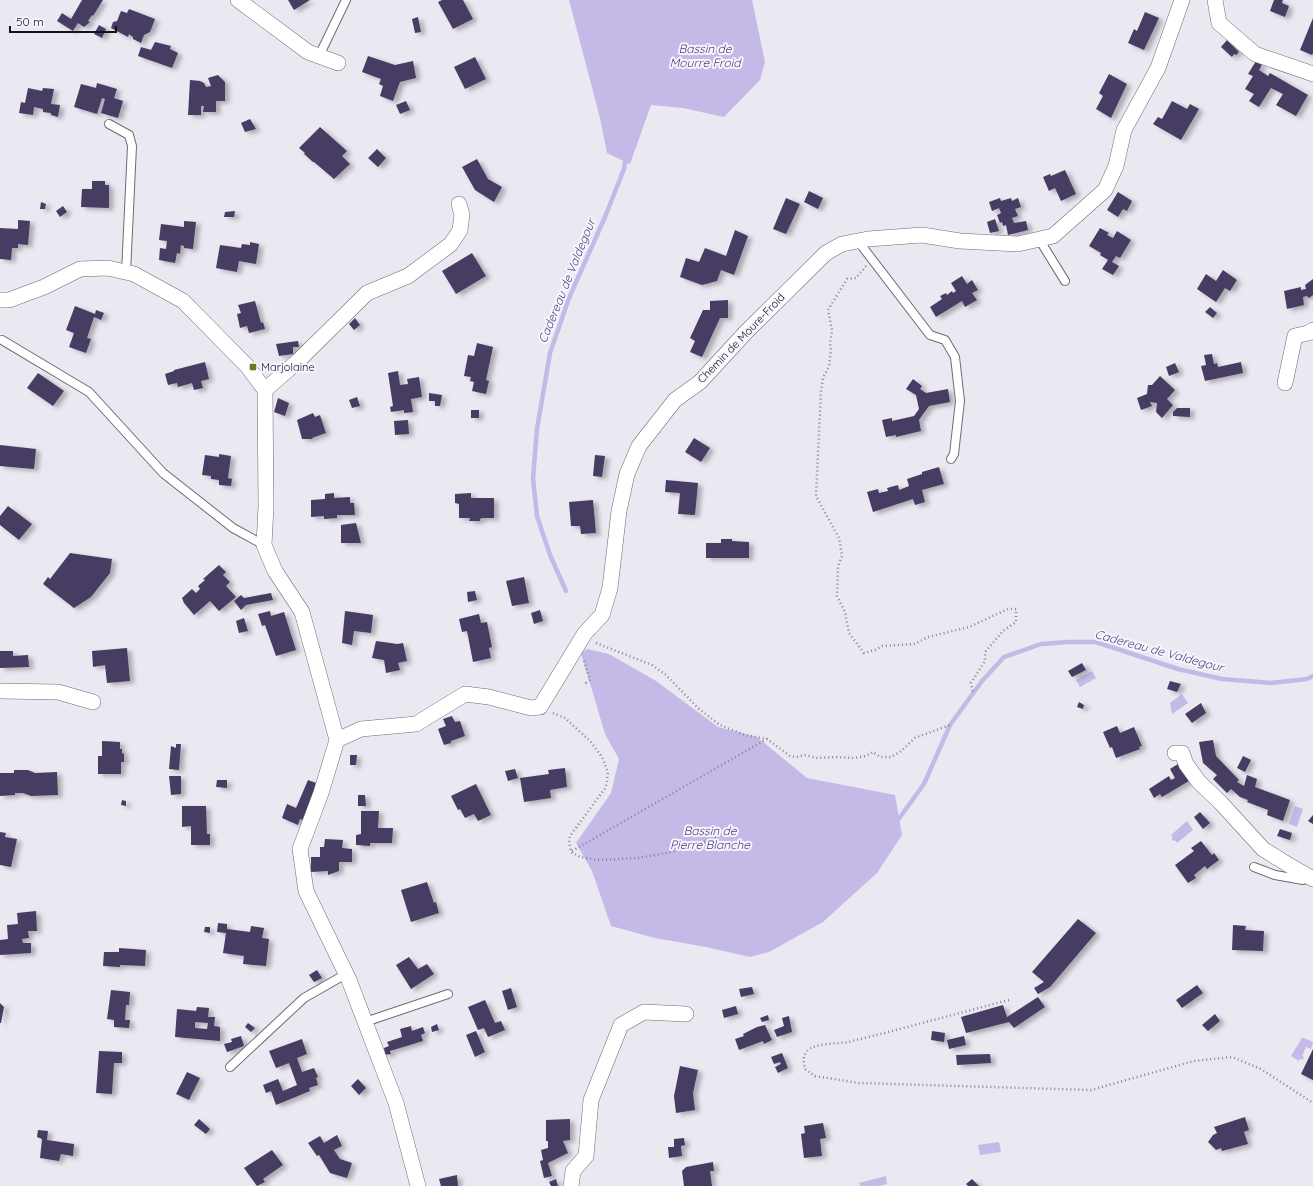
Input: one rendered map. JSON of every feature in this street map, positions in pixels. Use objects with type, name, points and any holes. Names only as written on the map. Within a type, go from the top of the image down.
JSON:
[{"type":"street","points":[[238,0],[308,52],[338,62]]},
{"type":"street","name":"Chemin de Moure-Froid","points":[[540,707],[585,633],[602,615],[610,588],[619,511],[627,474],[639,446],[675,400],[700,382],[746,332],[826,253],[842,244],[868,239],[922,235],[960,241],[1018,244],[1053,236],[1105,190],[1116,166],[1124,130],[1158,68],[1182,0]]},
{"type":"street","points":[[1215,0],[1219,24],[1255,54],[1313,74]]},
{"type":"street","points":[[265,390],[298,361],[366,293],[408,276],[451,244],[460,230],[462,215],[460,204]]},
{"type":"street","points":[[0,300],[9,300],[44,287],[80,269],[108,268],[134,274],[183,301],[247,366],[265,390],[266,506],[264,545],[275,571],[302,612],[337,740],[321,793],[300,849],[306,891],[346,974],[396,1102],[418,1186]]},
{"type":"street","points":[[1285,384],[1295,336],[1308,333],[1313,330]]},
{"type":"street","points":[[0,691],[58,692],[93,702]]},
{"type":"street","points":[[337,740],[361,730],[416,724],[465,694],[489,696],[531,708],[540,707]]},
{"type":"street","points":[[1175,753],[1182,754],[1186,764],[1199,782],[1221,803],[1263,849],[1311,879]]},
{"type":"street","points":[[571,1186],[573,1171],[586,1156],[591,1100],[621,1025],[644,1012],[686,1014]]},
{"type":"lane","points":[[319,56],[346,0]]},
{"type":"lane","points":[[109,124],[129,135],[132,146],[126,273]]},
{"type":"lane","points":[[1038,239],[1066,281]]},
{"type":"lane","points":[[858,241],[930,334],[946,340],[955,357],[960,401],[954,454],[951,459]]},
{"type":"lane","points":[[2,340],[88,392],[163,473],[233,528],[264,545]]},
{"type":"lane","points":[[1254,867],[1275,875],[1303,880],[1311,879]]},
{"type":"lane","points":[[230,1067],[304,998],[346,974]]},
{"type":"lane","points":[[365,1022],[448,994]]},
{"type":"path","points":[[870,256],[865,268],[856,278],[847,280],[828,310],[832,330],[830,343],[831,350],[829,366],[823,378],[820,391],[816,496],[839,538],[842,556],[838,566],[837,596],[845,612],[849,632],[864,653],[882,646],[915,644],[928,637],[969,627],[1008,609],[1016,609],[1016,622],[1003,632],[986,652],[985,661],[971,683],[973,692]]},
{"type":"path","points":[[585,633],[597,643],[652,665],[666,674],[699,709],[720,725],[745,735],[766,739],[790,756],[795,757],[806,755],[816,758],[854,758],[866,756],[872,752],[880,757],[891,757],[900,752],[915,738],[950,725]]},
{"type":"path","points":[[587,686],[586,683],[590,680]]},
{"type":"path","points":[[540,707],[544,711],[557,714],[565,718],[590,741],[602,757],[608,772],[606,787],[570,836],[569,842],[571,852],[580,857],[598,860],[638,858],[672,852],[719,837]]},
{"type":"path","points":[[571,852],[766,739]]},
{"type":"path","points":[[1009,1000],[918,1025],[842,1043],[816,1046],[807,1051],[803,1060],[805,1069],[815,1076],[859,1083],[1090,1090],[1194,1061],[1232,1057],[1261,1068],[1313,1102]]},
{"type":"water","name":"Bassin de Mourre Froid","points":[[569,0],[752,0],[765,62],[760,80],[724,117],[683,108],[651,105],[630,164],[607,153],[600,118]]},
{"type":"water","name":"Bassin de Pierre Blanche","points":[[587,649],[609,654],[656,681],[718,727],[757,737],[807,778],[895,795],[902,835],[877,873],[823,922],[769,952],[750,957],[655,938],[611,926],[592,871],[576,843],[611,793],[619,759],[605,734],[581,653]]},
{"type":"water","points":[[1092,671],[1096,678],[1080,687],[1076,680]]},
{"type":"water","points":[[1182,694],[1188,703],[1172,714],[1170,703]]},
{"type":"water","points":[[1295,806],[1303,809],[1297,827],[1289,824]]},
{"type":"water","points":[[1187,821],[1193,830],[1177,843],[1176,841],[1172,840],[1171,835]]},
{"type":"water","points":[[1302,1038],[1313,1042],[1311,1049],[1306,1047],[1302,1056],[1304,1057],[1302,1060],[1300,1058],[1299,1061],[1291,1056]]},
{"type":"water","points":[[999,1142],[1001,1152],[980,1155],[978,1145]]},
{"type":"water","points":[[886,1176],[887,1184],[879,1186],[860,1186],[859,1183]]},
{"type":"building","points":[[82,0],[103,0],[88,21],[90,22],[84,27],[78,23],[73,31],[57,21],[62,13],[71,19]]},
{"type":"building","points":[[288,0],[310,0],[294,10]]},
{"type":"building","points":[[442,0],[463,0],[473,19],[453,29],[438,2]]},
{"type":"building","points":[[1274,0],[1283,0],[1282,3],[1289,6],[1285,17],[1270,11]]},
{"type":"building","points":[[129,9],[155,19],[150,32],[144,35],[141,43],[133,39],[133,37],[129,34],[128,37],[111,28],[113,22],[117,21],[121,11],[127,13]]},
{"type":"building","points":[[1145,12],[1159,18],[1144,50],[1128,43],[1134,29],[1137,31]]},
{"type":"building","points":[[418,17],[421,32],[415,33],[412,19]]},
{"type":"building","points":[[1313,18],[1313,53],[1312,55],[1300,50]]},
{"type":"building","points":[[99,25],[106,29],[102,38],[94,34]]},
{"type":"building","points":[[1227,40],[1239,52],[1236,55],[1234,54],[1232,57],[1221,47]]},
{"type":"building","points":[[155,42],[171,46],[170,49],[178,53],[172,68],[138,56],[141,47],[151,50]]},
{"type":"building","points":[[368,56],[395,65],[413,61],[416,78],[400,82],[393,101],[380,96],[383,86],[379,84],[381,79],[362,72]]},
{"type":"building","points":[[475,57],[486,79],[465,89],[454,67]]},
{"type":"building","points":[[1256,61],[1262,65],[1259,70],[1268,76],[1270,73],[1308,95],[1296,116],[1276,105],[1283,94],[1271,88],[1259,107],[1249,101],[1254,94],[1245,89],[1253,76],[1248,74]]},
{"type":"building","points":[[1109,74],[1127,84],[1111,118],[1096,109],[1103,96],[1099,93]]},
{"type":"building","points":[[218,75],[225,82],[225,101],[216,101],[216,112],[203,112],[204,106],[201,106],[201,115],[188,115],[190,80],[200,81],[204,83],[206,87],[211,86],[208,78]]},
{"type":"building","points":[[97,83],[117,89],[114,98],[123,101],[118,118],[101,113],[105,99],[102,98],[97,114],[74,107],[81,84],[96,88]]},
{"type":"building","points":[[28,88],[42,91],[43,88],[54,89],[51,104],[60,105],[58,117],[51,115],[51,113],[43,112],[43,109],[34,107],[33,115],[19,113],[21,102],[25,103]]},
{"type":"building","points":[[406,101],[410,110],[400,114],[396,105]]},
{"type":"building","points":[[1172,101],[1187,109],[1190,104],[1199,109],[1181,140],[1153,124],[1158,117],[1162,119]]},
{"type":"building","points":[[250,119],[256,129],[245,132],[241,123]]},
{"type":"building","points":[[320,127],[347,151],[342,156],[350,164],[334,179],[299,148]]},
{"type":"building","points":[[377,149],[386,158],[378,167],[368,158]]},
{"type":"building","points":[[477,159],[488,179],[502,187],[494,202],[475,190],[462,167]]},
{"type":"building","points":[[1065,170],[1076,194],[1061,201],[1055,188],[1049,191],[1043,177],[1050,174],[1051,176]]},
{"type":"building","points":[[92,181],[105,181],[105,185],[109,185],[109,208],[81,207],[82,189],[92,189]]},
{"type":"building","points":[[809,191],[823,198],[818,209],[804,202]]},
{"type":"building","points":[[1118,192],[1132,201],[1127,211],[1123,209],[1118,217],[1107,210]]},
{"type":"building","points":[[786,198],[800,204],[786,234],[773,229]]},
{"type":"building","points":[[1000,198],[1001,201],[1011,198],[1012,201],[1018,198],[1021,207],[1015,209],[1018,216],[1012,218],[1014,223],[1026,221],[1028,230],[1008,235],[1006,225],[1003,226],[1002,222],[1000,223],[997,215],[1001,213],[999,208],[992,211],[989,202]]},
{"type":"building","points":[[41,202],[46,204],[45,209],[40,209]]},
{"type":"building","points":[[63,206],[67,212],[60,217],[56,211]]},
{"type":"building","points":[[235,211],[234,217],[224,217],[225,212]]},
{"type":"building","points":[[995,219],[999,231],[990,233],[987,222]]},
{"type":"building","points":[[18,220],[30,221],[28,245],[18,244],[18,248],[12,248],[11,260],[0,259],[0,228],[18,229]]},
{"type":"building","points":[[184,221],[196,222],[193,249],[184,248],[184,246],[181,245],[180,254],[177,253],[175,263],[159,260],[160,248],[166,249],[167,241],[159,240],[161,224],[184,227]]},
{"type":"building","points":[[1100,228],[1109,233],[1107,235],[1113,238],[1117,231],[1131,240],[1120,258],[1116,256],[1112,262],[1119,266],[1113,275],[1102,269],[1108,260],[1100,255],[1101,253],[1089,246]]},
{"type":"building","points":[[735,230],[748,236],[734,275],[721,270],[717,281],[702,285],[680,277],[686,258],[699,262],[705,248],[726,256]]},
{"type":"building","points":[[250,242],[259,244],[256,264],[239,261],[237,272],[216,268],[220,245],[241,248],[242,244],[250,245]]},
{"type":"building","points":[[472,253],[486,276],[456,294],[442,271]]},
{"type":"building","points":[[1223,270],[1237,280],[1230,291],[1225,288],[1216,302],[1197,289],[1206,274],[1216,281]]},
{"type":"building","points":[[962,276],[967,284],[972,280],[978,290],[972,293],[977,300],[965,307],[962,301],[936,317],[930,307],[942,299],[940,296],[956,291],[951,283]]},
{"type":"building","points":[[1313,279],[1313,295],[1309,298],[1307,296],[1303,297],[1304,305],[1287,309],[1284,291],[1301,287],[1301,290],[1306,289],[1305,285]]},
{"type":"building","points":[[728,300],[728,318],[720,318],[702,357],[690,352],[695,341],[690,338],[703,310],[710,310],[710,301]]},
{"type":"building","points":[[255,301],[261,323],[263,322],[265,329],[249,333],[247,326],[240,328],[237,314],[241,313],[238,305]]},
{"type":"building","points":[[75,306],[95,314],[96,310],[104,313],[101,320],[94,317],[87,338],[91,339],[86,353],[69,347],[74,333],[66,330]]},
{"type":"building","points":[[1210,307],[1217,313],[1213,318],[1205,312]]},
{"type":"building","points":[[355,318],[360,325],[354,330],[349,324]]},
{"type":"building","points":[[298,341],[299,347],[293,347],[293,354],[279,356],[276,344]]},
{"type":"building","points":[[477,343],[493,347],[486,380],[489,381],[486,394],[472,391],[474,382],[470,381],[471,377],[464,376],[468,355],[474,356]]},
{"type":"building","points":[[1212,354],[1214,364],[1217,363],[1218,367],[1241,362],[1243,373],[1205,381],[1201,366],[1206,365],[1204,355]]},
{"type":"building","points":[[205,362],[209,379],[201,381],[203,388],[194,390],[192,383],[178,387],[177,383],[168,385],[165,374],[174,370]]},
{"type":"building","points":[[1175,363],[1179,372],[1169,376],[1166,367]]},
{"type":"building","points":[[398,371],[400,385],[408,384],[407,379],[419,377],[422,397],[411,399],[413,412],[404,413],[404,410],[391,412],[390,407],[393,406],[388,373]]},
{"type":"building","points":[[38,373],[64,391],[53,406],[27,388]]},
{"type":"building","points":[[1160,376],[1175,390],[1167,399],[1173,405],[1162,418],[1156,412],[1157,403],[1150,402],[1152,406],[1141,410],[1137,398],[1147,394],[1148,385],[1152,385]]},
{"type":"building","points":[[913,379],[922,386],[920,389],[926,393],[948,389],[950,402],[929,406],[919,420],[921,431],[896,437],[896,435],[886,437],[882,420],[892,418],[892,421],[914,416],[919,409],[916,395],[906,389]]},
{"type":"building","points":[[429,393],[442,395],[440,406],[435,406],[435,401],[429,401]]},
{"type":"building","points":[[357,397],[360,406],[352,408],[349,400]]},
{"type":"building","points":[[278,398],[289,403],[285,416],[274,412]]},
{"type":"building","points":[[1177,408],[1190,408],[1190,417],[1173,416],[1173,412]]},
{"type":"building","points":[[471,410],[479,410],[479,418],[471,418]]},
{"type":"building","points":[[313,413],[315,417],[320,415],[326,433],[312,438],[313,439],[302,439],[297,420]]},
{"type":"building","points":[[408,420],[409,434],[395,435],[394,421]]},
{"type":"building","points":[[694,438],[710,448],[701,462],[685,452]]},
{"type":"building","points":[[0,445],[36,449],[34,469],[0,466]]},
{"type":"building","points":[[219,454],[231,456],[228,478],[232,479],[231,486],[219,485],[219,480],[211,479],[211,476],[202,475],[205,455],[219,457]]},
{"type":"building","points":[[595,455],[605,456],[602,477],[593,476]]},
{"type":"building","points":[[939,467],[944,484],[922,490],[925,502],[915,505],[913,499],[873,512],[867,492],[878,489],[879,493],[888,491],[887,488],[898,485],[899,490],[909,486],[907,479],[922,474],[922,472]]},
{"type":"building","points":[[666,480],[698,483],[695,515],[678,514],[680,493],[665,492]]},
{"type":"building","points":[[334,493],[334,498],[350,497],[350,503],[354,503],[355,515],[337,515],[337,518],[324,519],[324,516],[311,517],[311,500],[325,499],[325,494]]},
{"type":"building","points":[[471,493],[471,498],[494,498],[494,518],[482,518],[480,521],[469,521],[470,518],[459,518],[459,504],[455,503],[455,494]]},
{"type":"building","points":[[593,500],[596,533],[581,534],[580,526],[571,526],[569,502]]},
{"type":"building","points":[[8,506],[32,524],[19,540],[0,525],[0,516]]},
{"type":"building","points":[[356,523],[361,543],[341,543],[341,525]]},
{"type":"building","points":[[721,539],[749,542],[749,558],[706,558],[706,543],[721,543]]},
{"type":"building","points":[[70,553],[112,559],[110,573],[91,597],[74,608],[43,584],[48,577],[50,579]]},
{"type":"building","points":[[219,565],[226,572],[223,575],[230,582],[226,586],[236,597],[219,611],[210,601],[194,615],[184,603],[182,598],[192,589],[196,593],[200,589],[198,586],[205,580],[203,579]]},
{"type":"building","points":[[524,577],[529,603],[512,606],[506,581]]},
{"type":"building","points":[[475,591],[477,600],[468,602],[467,592]]},
{"type":"building","points":[[271,593],[273,600],[246,605],[241,610],[234,601],[241,595],[244,598]]},
{"type":"building","points":[[540,610],[543,621],[534,624],[531,613]]},
{"type":"building","points":[[270,611],[271,616],[284,612],[296,650],[276,656],[265,625],[262,626],[258,614]]},
{"type":"building","points":[[345,611],[373,615],[371,633],[354,631],[352,645],[342,643]]},
{"type":"building","points":[[479,614],[481,623],[487,622],[492,647],[489,648],[491,658],[473,662],[467,631],[462,632],[459,619]]},
{"type":"building","points":[[244,618],[248,631],[239,633],[236,621]]},
{"type":"building","points":[[376,641],[397,644],[403,643],[407,661],[398,663],[400,670],[386,673],[384,660],[372,658]]},
{"type":"building","points":[[127,648],[130,681],[107,683],[105,665],[93,667],[92,651]]},
{"type":"building","points":[[0,651],[13,651],[13,656],[28,655],[29,667],[0,668]]},
{"type":"building","points":[[1082,663],[1086,670],[1072,677],[1068,671]]},
{"type":"building","points":[[1170,681],[1181,684],[1177,692],[1167,689]]},
{"type":"building","points":[[1079,702],[1084,705],[1083,709],[1077,707]]},
{"type":"building","points":[[1201,703],[1206,713],[1192,723],[1185,714]]},
{"type":"building","points":[[452,716],[455,722],[460,721],[465,736],[444,745],[438,729],[446,726],[443,719]]},
{"type":"building","points":[[1117,726],[1120,733],[1134,727],[1142,746],[1139,747],[1140,749],[1116,758],[1112,747],[1110,748],[1103,732]]},
{"type":"building","points":[[1213,740],[1216,756],[1239,780],[1237,782],[1244,786],[1247,775],[1257,779],[1255,787],[1290,800],[1283,821],[1267,815],[1268,810],[1247,802],[1248,800],[1240,797],[1231,789],[1227,793],[1213,779],[1217,775],[1203,763],[1199,742]]},
{"type":"building","points":[[102,741],[120,742],[120,749],[122,749],[122,754],[124,753],[124,762],[121,762],[121,774],[98,774],[98,756],[102,756]]},
{"type":"building","points":[[176,744],[181,744],[179,770],[169,769],[171,746],[176,748]]},
{"type":"building","points":[[350,755],[357,755],[356,765],[350,765]]},
{"type":"building","points":[[1243,756],[1251,760],[1245,772],[1237,768]]},
{"type":"building","points":[[1178,764],[1189,781],[1162,797],[1160,794],[1154,798],[1149,789],[1169,776],[1171,780],[1175,778],[1170,769]]},
{"type":"building","points":[[565,768],[567,787],[550,790],[551,798],[524,802],[520,778],[549,774],[548,770]]},
{"type":"building","points":[[515,769],[518,778],[508,781],[505,771]]},
{"type":"building","points":[[14,770],[28,770],[35,773],[57,772],[58,795],[31,796],[23,793],[15,793],[15,795],[0,796],[0,773],[14,773]]},
{"type":"building","points":[[169,776],[181,776],[181,794],[171,795]]},
{"type":"building","points":[[217,780],[227,780],[227,788],[216,787]]},
{"type":"building","points":[[308,780],[316,783],[314,789],[316,790],[303,820],[300,819],[298,825],[282,818],[287,804],[296,808]]},
{"type":"building","points":[[476,784],[491,815],[478,821],[474,814],[465,818],[460,809],[458,810],[451,796]]},
{"type":"building","points":[[358,795],[365,795],[366,806],[358,806]]},
{"type":"building","points":[[122,800],[126,801],[126,806],[121,805]]},
{"type":"building","points":[[182,806],[206,806],[207,834],[210,834],[210,845],[191,845],[191,826],[182,827]]},
{"type":"building","points":[[361,811],[379,811],[378,828],[393,828],[392,843],[370,843],[370,846],[356,845],[356,835],[361,834]]},
{"type":"building","points":[[1200,812],[1210,823],[1203,829],[1194,817]]},
{"type":"building","points":[[1313,815],[1313,824],[1308,821]]},
{"type":"building","points":[[1280,829],[1292,833],[1290,840],[1277,836]]},
{"type":"building","points":[[0,832],[6,833],[5,837],[17,839],[11,867],[0,865]]},
{"type":"building","points":[[325,839],[343,840],[342,848],[352,849],[352,862],[339,862],[339,871],[328,875],[328,871],[311,872],[311,857],[320,857],[320,847],[324,847]]},
{"type":"building","points":[[1201,841],[1212,855],[1214,853],[1219,860],[1207,869],[1205,866],[1194,875],[1196,878],[1188,883],[1175,865],[1194,851],[1191,848]]},
{"type":"building","points":[[427,882],[439,913],[411,922],[401,890]]},
{"type":"building","points":[[36,911],[37,931],[28,931],[29,938],[22,939],[23,943],[31,943],[31,953],[0,955],[0,940],[8,939],[7,925],[18,924],[17,913]]},
{"type":"building","points":[[1078,919],[1096,933],[1050,987],[1038,994],[1034,988],[1044,982],[1032,972]]},
{"type":"building","points":[[218,923],[227,924],[227,929],[250,932],[251,926],[264,928],[262,938],[269,939],[266,966],[243,964],[244,956],[223,953],[226,933],[217,932]]},
{"type":"building","points":[[1233,925],[1246,926],[1245,930],[1264,931],[1263,951],[1232,950]]},
{"type":"building","points":[[205,927],[210,927],[210,933],[204,932]]},
{"type":"building","points":[[119,948],[146,950],[145,966],[103,966],[104,952],[119,952]]},
{"type":"building","points":[[409,957],[418,969],[427,964],[434,974],[411,989],[396,965]]},
{"type":"building","points":[[317,970],[322,978],[314,982],[309,975]]},
{"type":"building","points":[[1197,985],[1203,993],[1182,1008],[1176,1000]]},
{"type":"building","points":[[752,987],[754,994],[741,997],[739,989]]},
{"type":"building","points":[[511,988],[517,1007],[508,1010],[502,991]]},
{"type":"building","points":[[111,990],[130,992],[129,1005],[126,1005],[125,1020],[130,1020],[129,1028],[114,1027],[114,1020],[107,1019]]},
{"type":"building","points":[[1038,997],[1045,1007],[1014,1028],[1009,1022],[966,1033],[961,1017],[1003,1005],[1007,1017]]},
{"type":"building","points":[[485,1000],[495,1023],[501,1021],[505,1030],[488,1037],[484,1028],[478,1030],[468,1007]]},
{"type":"building","points":[[0,1003],[4,1007],[1,1023],[0,1023]]},
{"type":"building","points":[[736,1006],[738,1014],[724,1018],[722,1010]]},
{"type":"building","points":[[197,1007],[209,1008],[208,1017],[215,1017],[214,1026],[220,1027],[220,1041],[175,1037],[177,1009],[196,1011]],"holes":[[[195,1022],[208,1023],[207,1029],[195,1028]]]},
{"type":"building","points":[[1215,1014],[1220,1021],[1208,1031],[1202,1025]]},
{"type":"building","points":[[768,1015],[769,1020],[762,1022],[760,1018]]},
{"type":"building","points":[[789,1016],[792,1032],[777,1037],[774,1030],[784,1026],[782,1018]]},
{"type":"building","points":[[248,1023],[255,1028],[251,1032],[245,1027]]},
{"type":"building","points":[[437,1024],[439,1030],[432,1032],[431,1027]]},
{"type":"building","points":[[765,1025],[772,1040],[764,1044],[763,1041],[739,1050],[735,1039],[744,1036],[743,1034],[757,1027]]},
{"type":"building","points":[[411,1026],[412,1031],[423,1027],[425,1033],[421,1035],[423,1041],[390,1051],[391,1054],[385,1055],[384,1048],[389,1046],[387,1042],[402,1037],[400,1029]]},
{"type":"building","points":[[476,1031],[485,1052],[475,1057],[466,1035]]},
{"type":"building","points":[[932,1031],[945,1033],[944,1042],[931,1040]]},
{"type":"building","points":[[241,1036],[244,1046],[227,1052],[224,1044],[232,1042],[231,1039]]},
{"type":"building","points":[[964,1036],[966,1045],[949,1049],[947,1040]]},
{"type":"building","points":[[302,1039],[307,1054],[297,1058],[299,1064],[302,1072],[314,1068],[318,1077],[316,1078],[318,1085],[309,1088],[310,1091],[276,1105],[271,1091],[266,1093],[263,1085],[278,1079],[283,1091],[297,1085],[289,1063],[276,1068],[269,1051]]},
{"type":"building","points":[[1313,1049],[1313,1080],[1301,1074]]},
{"type":"building","points":[[99,1051],[122,1052],[122,1063],[114,1063],[112,1094],[96,1093]]},
{"type":"building","points":[[782,1053],[788,1068],[778,1073],[775,1067],[781,1064],[780,1062],[774,1064],[771,1057]]},
{"type":"building","points":[[990,1054],[991,1063],[957,1065],[956,1055]]},
{"type":"building","points":[[680,1066],[698,1070],[693,1093],[695,1110],[676,1113],[674,1096]]},
{"type":"building","points":[[187,1072],[200,1078],[189,1100],[176,1094]]},
{"type":"building","points":[[358,1079],[366,1088],[359,1095],[351,1086]]},
{"type":"building","points":[[1245,1117],[1249,1130],[1244,1132],[1248,1144],[1222,1151],[1221,1148],[1216,1150],[1208,1142],[1213,1135],[1217,1133],[1214,1127]]},
{"type":"building","points":[[199,1119],[210,1129],[206,1134],[194,1125]]},
{"type":"building","points":[[570,1119],[570,1140],[563,1141],[568,1153],[548,1163],[552,1176],[544,1178],[540,1161],[543,1160],[541,1150],[548,1148],[548,1141],[546,1141],[546,1120]]},
{"type":"building","points":[[823,1123],[826,1138],[820,1139],[822,1156],[804,1158],[801,1134],[805,1133],[804,1126]]},
{"type":"building","points":[[38,1130],[48,1131],[47,1140],[74,1144],[73,1156],[61,1154],[59,1161],[40,1158],[42,1139],[37,1137]]},
{"type":"building","points":[[337,1135],[342,1146],[334,1150],[340,1159],[352,1163],[347,1178],[330,1173],[319,1155],[317,1156],[308,1143],[320,1136],[324,1143]]},
{"type":"building","points":[[684,1138],[685,1145],[681,1146],[682,1156],[669,1158],[668,1147],[674,1147],[674,1139]]},
{"type":"building","points":[[272,1150],[283,1165],[263,1179],[265,1182],[257,1186],[244,1168]]},
{"type":"building","points":[[713,1162],[714,1171],[710,1171],[712,1186],[684,1186],[682,1171],[686,1167]]},
{"type":"building","points":[[457,1175],[458,1186],[441,1186],[439,1179]]},
{"type":"building","points":[[556,1179],[558,1186],[551,1186],[549,1182]]},
{"type":"building","points":[[972,1179],[979,1186],[968,1186],[966,1184]]},
{"type":"waterway","name":"Cadereau de Valdegour","points":[[566,591],[550,555],[537,516],[533,478],[537,429],[550,353],[569,298],[605,217],[624,169],[626,156]]},
{"type":"waterway","name":"Cadereau de Valdegour","points":[[895,821],[898,820],[924,784],[950,725],[982,681],[1004,657],[1041,644],[1096,642],[1178,669],[1222,679],[1271,683],[1307,679],[1313,676]]},
{"type":"place","name":"Marjolaine","points":[[253,367]]}]
